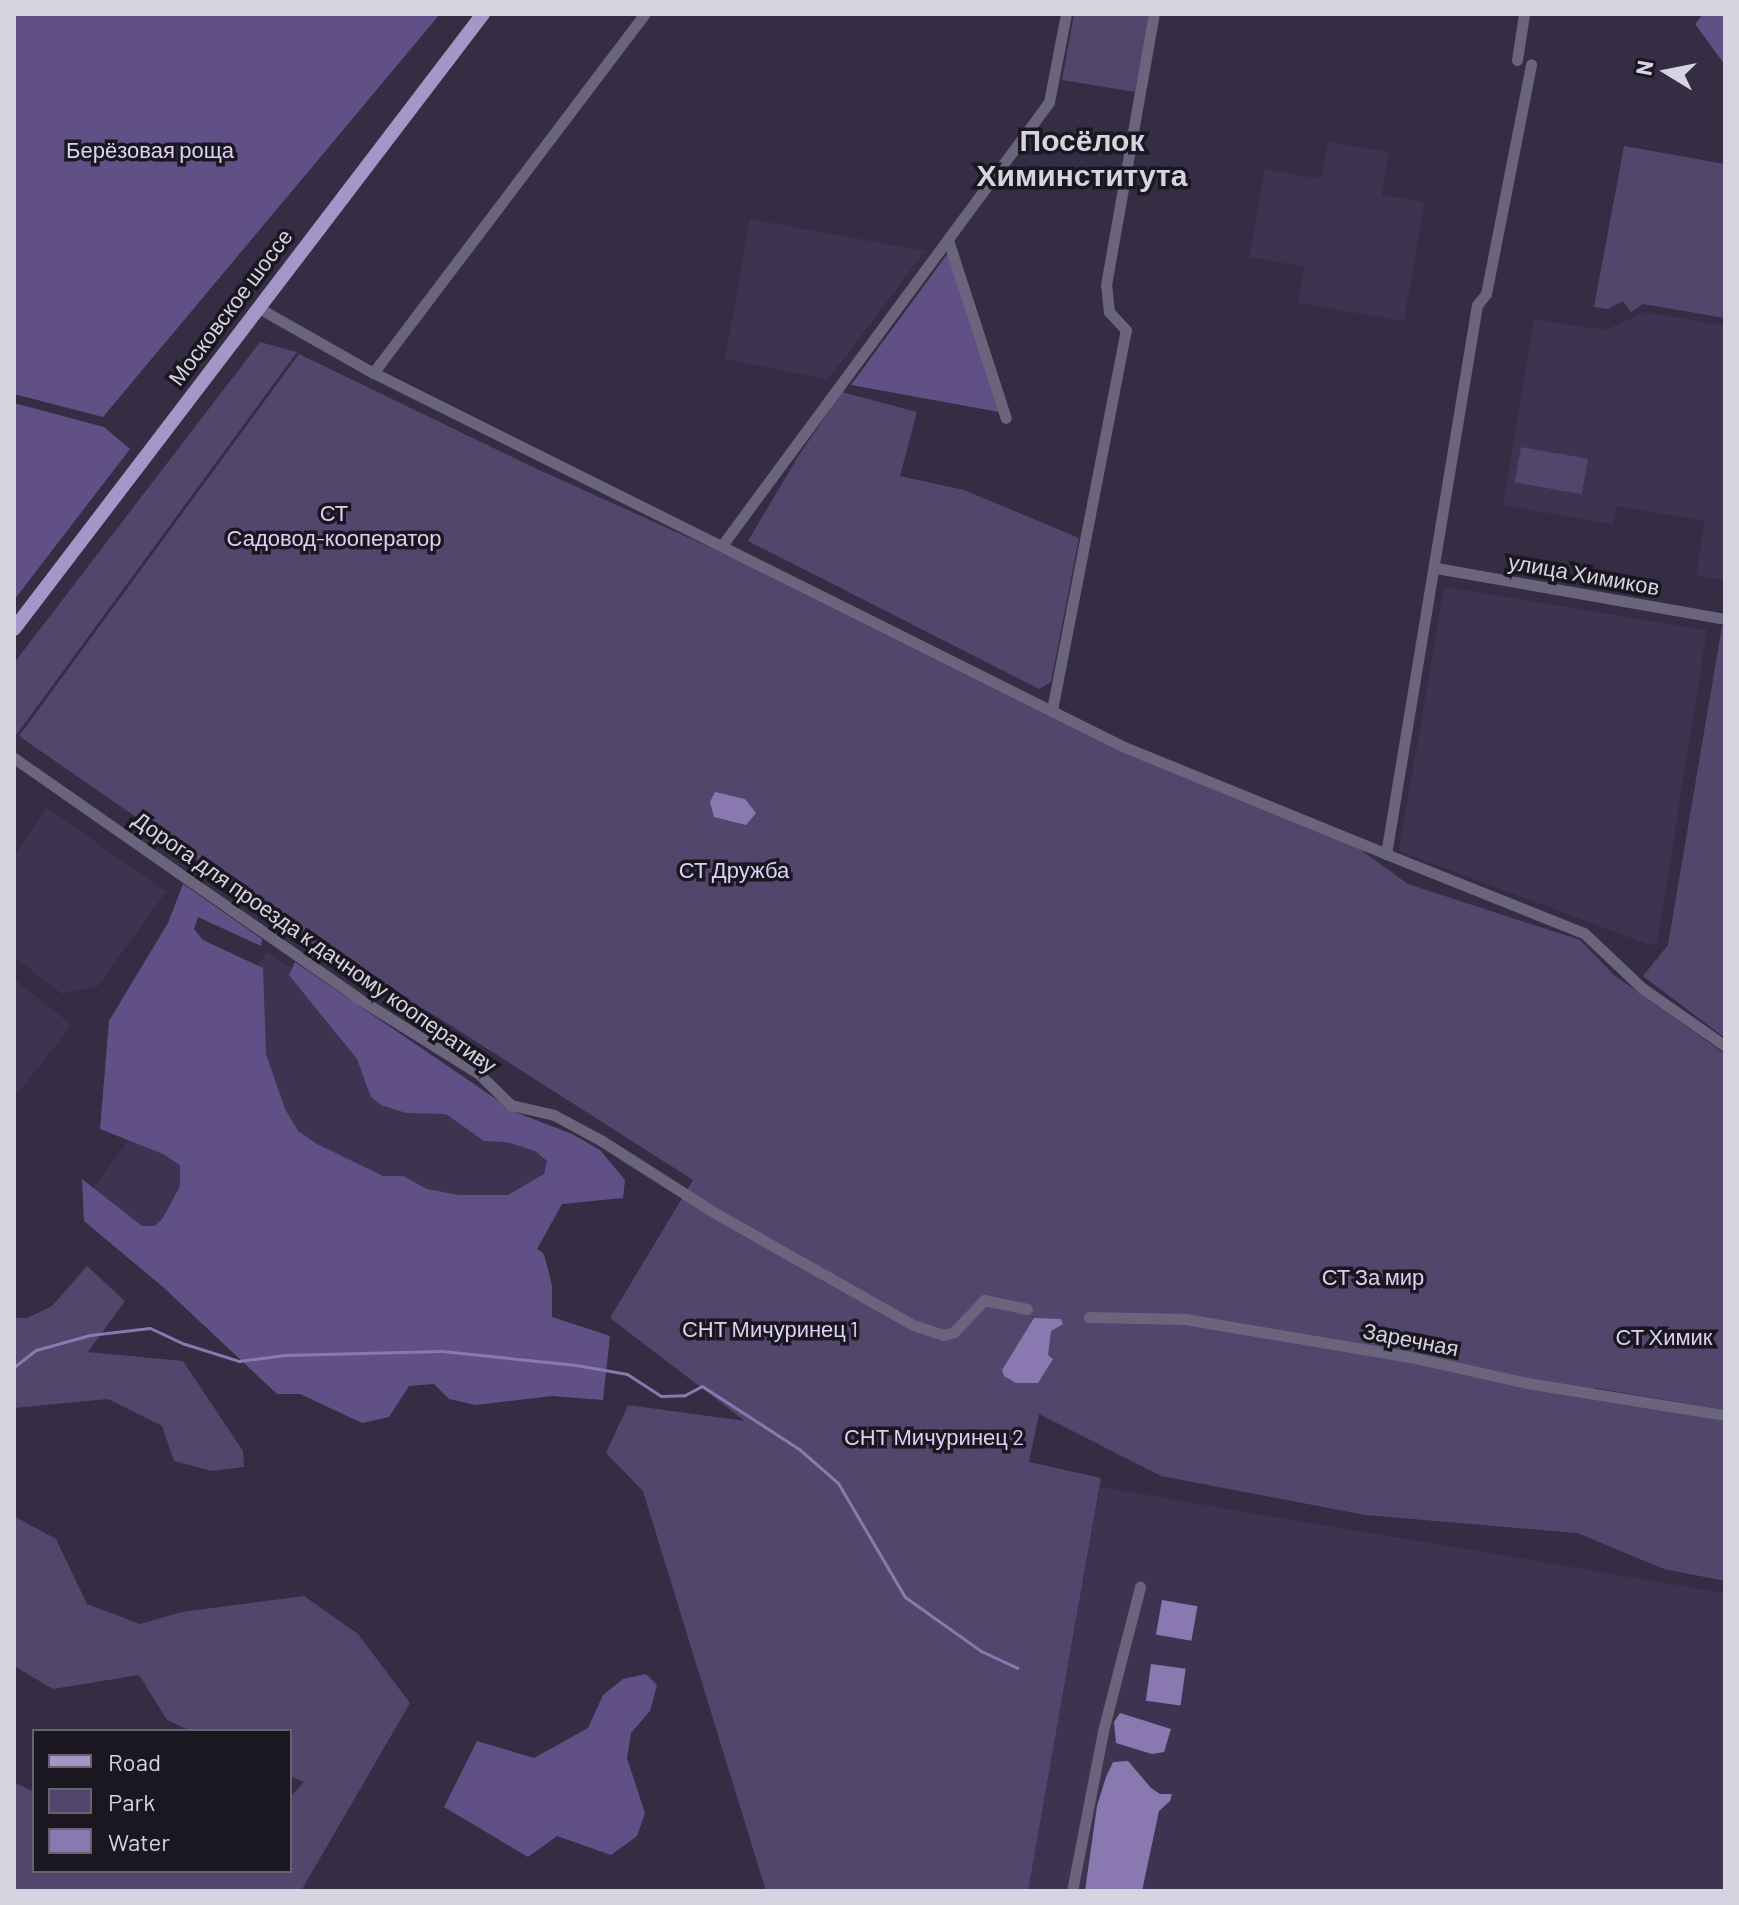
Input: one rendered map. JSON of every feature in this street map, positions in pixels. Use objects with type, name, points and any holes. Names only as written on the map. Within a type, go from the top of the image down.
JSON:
[{"type":"main road","name":"Московское шоссе","points":[[14,629],[483,14]]},
{"type":"street","points":[[373,373],[645,14]]},
{"type":"street","points":[[723,544],[1049,102],[1066,14]]},
{"type":"street","points":[[1052,710],[1126,330],[1109,312],[1106,285],[1154,14]]},
{"type":"street","points":[[1517,60],[1524,14]]},
{"type":"street","points":[[1386,854],[1436,568],[1477,305],[1486,294],[1531,64]]},
{"type":"street","points":[[948,240],[1006,418]]},
{"type":"street","points":[[257,307],[373,373],[723,544],[1122,746],[1584,933],[1642,988],[1725,1046]]},
{"type":"street","name":"улица Химиков","points":[[1436,568],[1725,619]]},
{"type":"street","name":"Дорога для проезда к дачному кооперативу","points":[[14,758],[356,997],[479,1074],[511,1105],[554,1115],[715,1213],[913,1325],[943,1335],[954,1332],[984,1300],[1027,1309]]},
{"type":"street","name":"Заречная","points":[[1089,1317],[1185,1319],[1410,1357],[1527,1383],[1725,1415]]},
{"type":"street","points":[[1072,1891],[1103,1731],[1140,1587]]},
{"type":"shaded area","points":[[1328,142],[1389,152],[1382,195],[1424,202],[1404,321],[1298,303],[1304,267],[1249,257],[1265,169],[1321,179]]},
{"type":"shaded area","points":[[750,219],[925,251],[828,380],[725,359]]},
{"type":"shaded area","points":[[1645,312],[1725,326],[1725,580],[1696,575],[1705,521],[1617,506],[1613,524],[1503,505],[1534,319],[1606,330]]},
{"type":"shaded area","points":[[1444,587],[1707,630],[1657,944],[1650,945],[1399,851]]},
{"type":"shaded area","points":[[46,807],[166,892],[98,986],[62,994],[14,957],[14,857]]},
{"type":"shaded area","points":[[267,952],[576,1163],[270,1341],[88,1195]]},
{"type":"shaded area","points":[[14,979],[72,1025],[14,1098]]},
{"type":"shaded area","points":[[1100,1487],[1725,1593],[1725,1891],[1028,1891]]},
{"type":"green space","name":"Берёзовая роща","points":[[14,14],[440,14],[103,417],[14,394]]},
{"type":"green space","points":[[1074,14],[1149,14],[1135,92],[1062,80]]},
{"type":"green space","points":[[1703,14],[1725,14],[1725,65],[1695,24]]},
{"type":"green space","points":[[1624,146],[1725,164],[1725,318],[1643,304],[1631,312],[1623,301],[1608,309],[1594,307]]},
{"type":"green space","points":[[948,253],[999,412],[851,385]]},
{"type":"green space","points":[[260,342],[297,352],[14,738],[14,663]]},
{"type":"green space","points":[[299,354],[537,469],[895,631],[1115,743],[1337,833],[1408,884],[1580,940],[1614,975],[1725,1054],[1725,1410],[1595,1388],[1594,1396],[1725,1421],[1725,1581],[1664,1569],[1577,1533],[1365,1515],[1161,1476],[1039,1414],[1029,1462],[1101,1478],[1028,1891],[766,1891],[643,1491],[606,1453],[628,1405],[745,1421],[610,1318],[693,1180],[439,1018],[289,931],[228,881],[19,736]]},
{"type":"green space","points":[[842,392],[917,412],[900,476],[964,490],[1079,538],[1051,682],[1039,689],[748,541],[799,455]]},
{"type":"green space","points":[[14,403],[104,427],[130,449],[14,600]]},
{"type":"green space","points":[[1521,447],[1588,459],[1582,494],[1515,482]]},
{"type":"green space","points":[[1722,626],[1725,627],[1725,1038],[1643,976],[1668,945]]},
{"type":"green space","points":[[183,884],[262,939],[261,946],[198,917],[194,929],[203,940],[263,968],[266,1054],[285,1109],[298,1131],[317,1144],[383,1176],[403,1176],[427,1189],[458,1195],[508,1195],[544,1174],[547,1161],[535,1151],[507,1142],[484,1141],[446,1114],[406,1113],[381,1105],[371,1097],[357,1059],[289,975],[295,962],[515,1112],[572,1134],[600,1150],[625,1180],[623,1198],[562,1204],[537,1249],[544,1254],[552,1285],[552,1317],[610,1336],[603,1400],[552,1396],[475,1405],[449,1399],[434,1384],[409,1386],[389,1417],[362,1423],[300,1394],[277,1394],[163,1287],[84,1221],[82,1179],[142,1226],[155,1226],[163,1218],[180,1186],[180,1165],[163,1154],[100,1129],[109,1021],[168,923]]},
{"type":"green space","points":[[87,1266],[125,1301],[88,1352],[183,1361],[243,1451],[244,1467],[212,1471],[174,1461],[162,1426],[108,1399],[14,1408],[14,1318],[27,1318],[52,1306]]},
{"type":"green space","points":[[14,1516],[56,1539],[87,1604],[140,1624],[182,1612],[304,1596],[358,1634],[410,1703],[301,1891],[14,1891],[14,1782],[32,1791],[32,1873],[292,1873],[292,1795],[304,1782],[292,1777],[292,1729],[187,1729],[167,1720],[139,1675],[53,1689],[14,1666]]},
{"type":"green space","points":[[646,1674],[657,1685],[650,1711],[631,1733],[627,1758],[645,1813],[637,1836],[611,1855],[557,1836],[528,1857],[444,1807],[477,1741],[534,1758],[588,1728],[603,1695],[623,1679]]},
{"type":"water","points":[[715,792],[745,799],[756,813],[746,825],[714,817],[710,802]]},
{"type":"water","points":[[1034,1318],[1061,1319],[1063,1324],[1051,1331],[1048,1355],[1053,1359],[1038,1383],[1016,1383],[1004,1376],[1002,1370]]},
{"type":"water","points":[[1162,1600],[1197,1606],[1191,1641],[1156,1634]]},
{"type":"water","points":[[1151,1664],[1186,1669],[1181,1706],[1146,1701]]},
{"type":"water","points":[[1120,1713],[1171,1729],[1164,1752],[1152,1754],[1116,1743],[1114,1722]]},
{"type":"water","points":[[1128,1761],[1151,1788],[1160,1794],[1172,1794],[1170,1801],[1159,1811],[1142,1891],[1085,1891],[1097,1806],[1106,1777],[1113,1762]]},
{"type":"waterway","points":[[14,1367],[36,1350],[90,1335],[150,1328],[185,1344],[239,1361],[285,1355],[442,1351],[576,1365],[627,1374],[661,1396],[685,1395],[702,1386],[799,1449],[838,1483],[905,1597],[981,1651],[1017,1668]]},
{"type":"district","name":"Посёлок Химинститута","points":[[1082,156]]},
{"type":"park label","name":"СТ Садовод-кооператор","points":[[334,524]]},
{"type":"park label","name":"СТ Дружба","points":[[734,870]]},
{"type":"park label","name":"СТ За мир","points":[[1373,1277]]},
{"type":"park label","name":"СНТ Мичуринец 1","points":[[770,1329]]},
{"type":"park label","name":"СТ Химик","points":[[1664,1337]]},
{"type":"park label","name":"СНТ Мичуринец 2","points":[[934,1437]]}]
